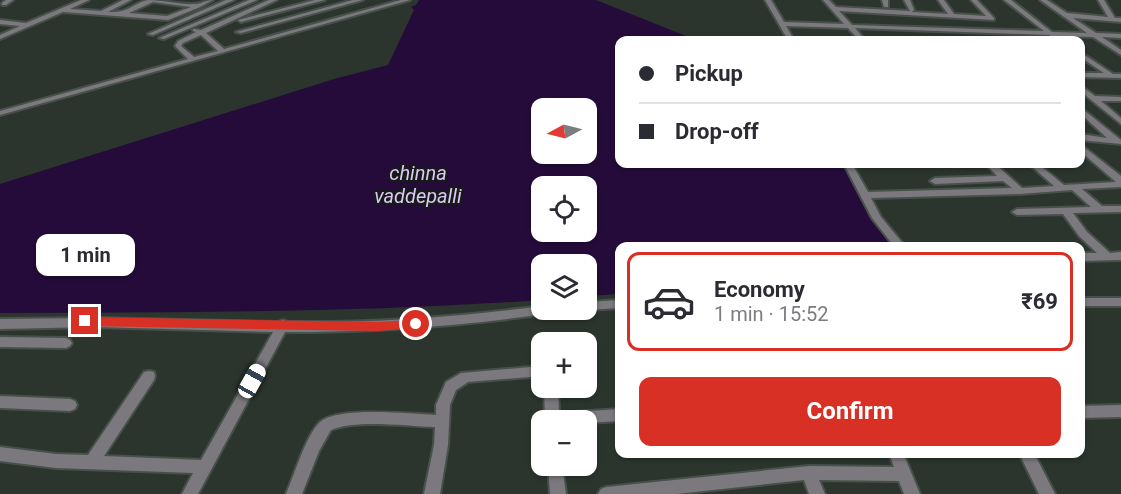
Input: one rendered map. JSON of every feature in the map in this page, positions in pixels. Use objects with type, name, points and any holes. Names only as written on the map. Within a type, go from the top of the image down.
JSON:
[{"type":"street","points":[[1,4],[10,0]]},
{"type":"street","points":[[0,29],[70,0]]},
{"type":"street","points":[[0,37],[86,0]]},
{"type":"street","points":[[100,14],[128,0]]},
{"type":"street","points":[[120,15],[152,0],[198,6],[235,17]]},
{"type":"street","points":[[183,4],[192,0]]},
{"type":"street","points":[[62,10],[168,18],[210,0]]},
{"type":"street","points":[[151,34],[231,0]]},
{"type":"street","points":[[162,38],[254,0]]},
{"type":"street","points":[[227,23],[235,17],[274,0]]},
{"type":"street","points":[[192,59],[178,44],[201,32],[227,23],[322,0]]},
{"type":"street","points":[[240,32],[360,0]]},
{"type":"street","points":[[0,113],[407,0]]},
{"type":"street","points":[[768,0],[789,36]]},
{"type":"street","points":[[826,0],[858,36]]},
{"type":"street","points":[[906,0],[911,10]]},
{"type":"street","points":[[941,0],[953,17]]},
{"type":"street","points":[[974,0],[991,18],[1018,36]]},
{"type":"street","points":[[1007,0],[1052,36]]},
{"type":"street","points":[[1043,0],[1121,53]]},
{"type":"street","points":[[1101,0],[1117,20]]},
{"type":"street","points":[[307,2],[334,21]]},
{"type":"street","points":[[836,9],[991,18]]},
{"type":"street","points":[[1063,15],[1117,20]]},
{"type":"street","points":[[0,22],[25,26]]},
{"type":"street","points":[[227,23],[251,42]]},
{"type":"street","points":[[175,24],[201,32],[222,51]]},
{"type":"street","points":[[783,24],[1091,34],[1120,37]]},
{"type":"street","points":[[1085,57],[1117,76]]},
{"type":"street","points":[[1085,75],[1117,76]]},
{"type":"street","points":[[1085,91],[1120,121]]},
{"type":"street","points":[[1093,98],[1121,99]]},
{"type":"street","points":[[1085,113],[1119,142]]},
{"type":"street","points":[[1085,138],[1119,142]]},
{"type":"street","points":[[1085,151],[1121,182]]},
{"type":"street","points":[[850,168],[877,218],[897,242]]},
{"type":"street","points":[[994,168],[1020,192]]},
{"type":"street","points":[[1038,168],[1063,189]]},
{"type":"street","points":[[1108,170],[1121,170]]},
{"type":"street","points":[[936,181],[1005,178]]},
{"type":"street","points":[[864,195],[1020,192],[1076,189],[1121,182]]},
{"type":"street","points":[[1076,189],[1099,209]]},
{"type":"street","points":[[1017,212],[1121,209]]},
{"type":"street","points":[[1065,210],[1083,234],[1107,256]]},
{"type":"street","points":[[1085,257],[1121,256]]},
{"type":"street","points":[[1085,302],[1121,302]]},
{"type":"street","points":[[597,305],[615,304]]},
{"type":"street","points":[[0,324],[64,321],[378,326],[488,318],[531,312]]},
{"type":"street","points":[[190,494],[283,325]]},
{"type":"street","points":[[0,342],[66,343]]},
{"type":"street","points":[[432,494],[441,445],[446,394],[458,380],[531,370]]},
{"type":"street","points":[[92,462],[149,376]]},
{"type":"street","points":[[0,402],[70,405]]},
{"type":"street","points":[[1085,412],[1121,411]]},
{"type":"street","points":[[597,416],[615,415]]},
{"type":"street","points":[[294,494],[321,433],[333,421],[357,418],[442,421]]},
{"type":"street","points":[[0,454],[204,468]]},
{"type":"street","points":[[898,458],[912,494]]},
{"type":"street","points":[[1029,458],[1047,494]]},
{"type":"street","points":[[606,494],[809,473],[904,474]]},
{"type":"street","points":[[809,473],[817,494]]},
{"type":"street","points":[[556,476],[558,494]]},
{"type":"water","name":"chinna vaddepalli","points":[[419,0],[596,0],[686,36],[615,36],[615,168],[847,168],[890,242],[615,242],[615,294],[597,295],[597,254],[531,254],[531,301],[338,310],[0,313],[0,184],[334,79],[388,65],[414,10],[411,7]]},
{"type":"route","points":[[85,321],[378,326],[416,324]]}]
